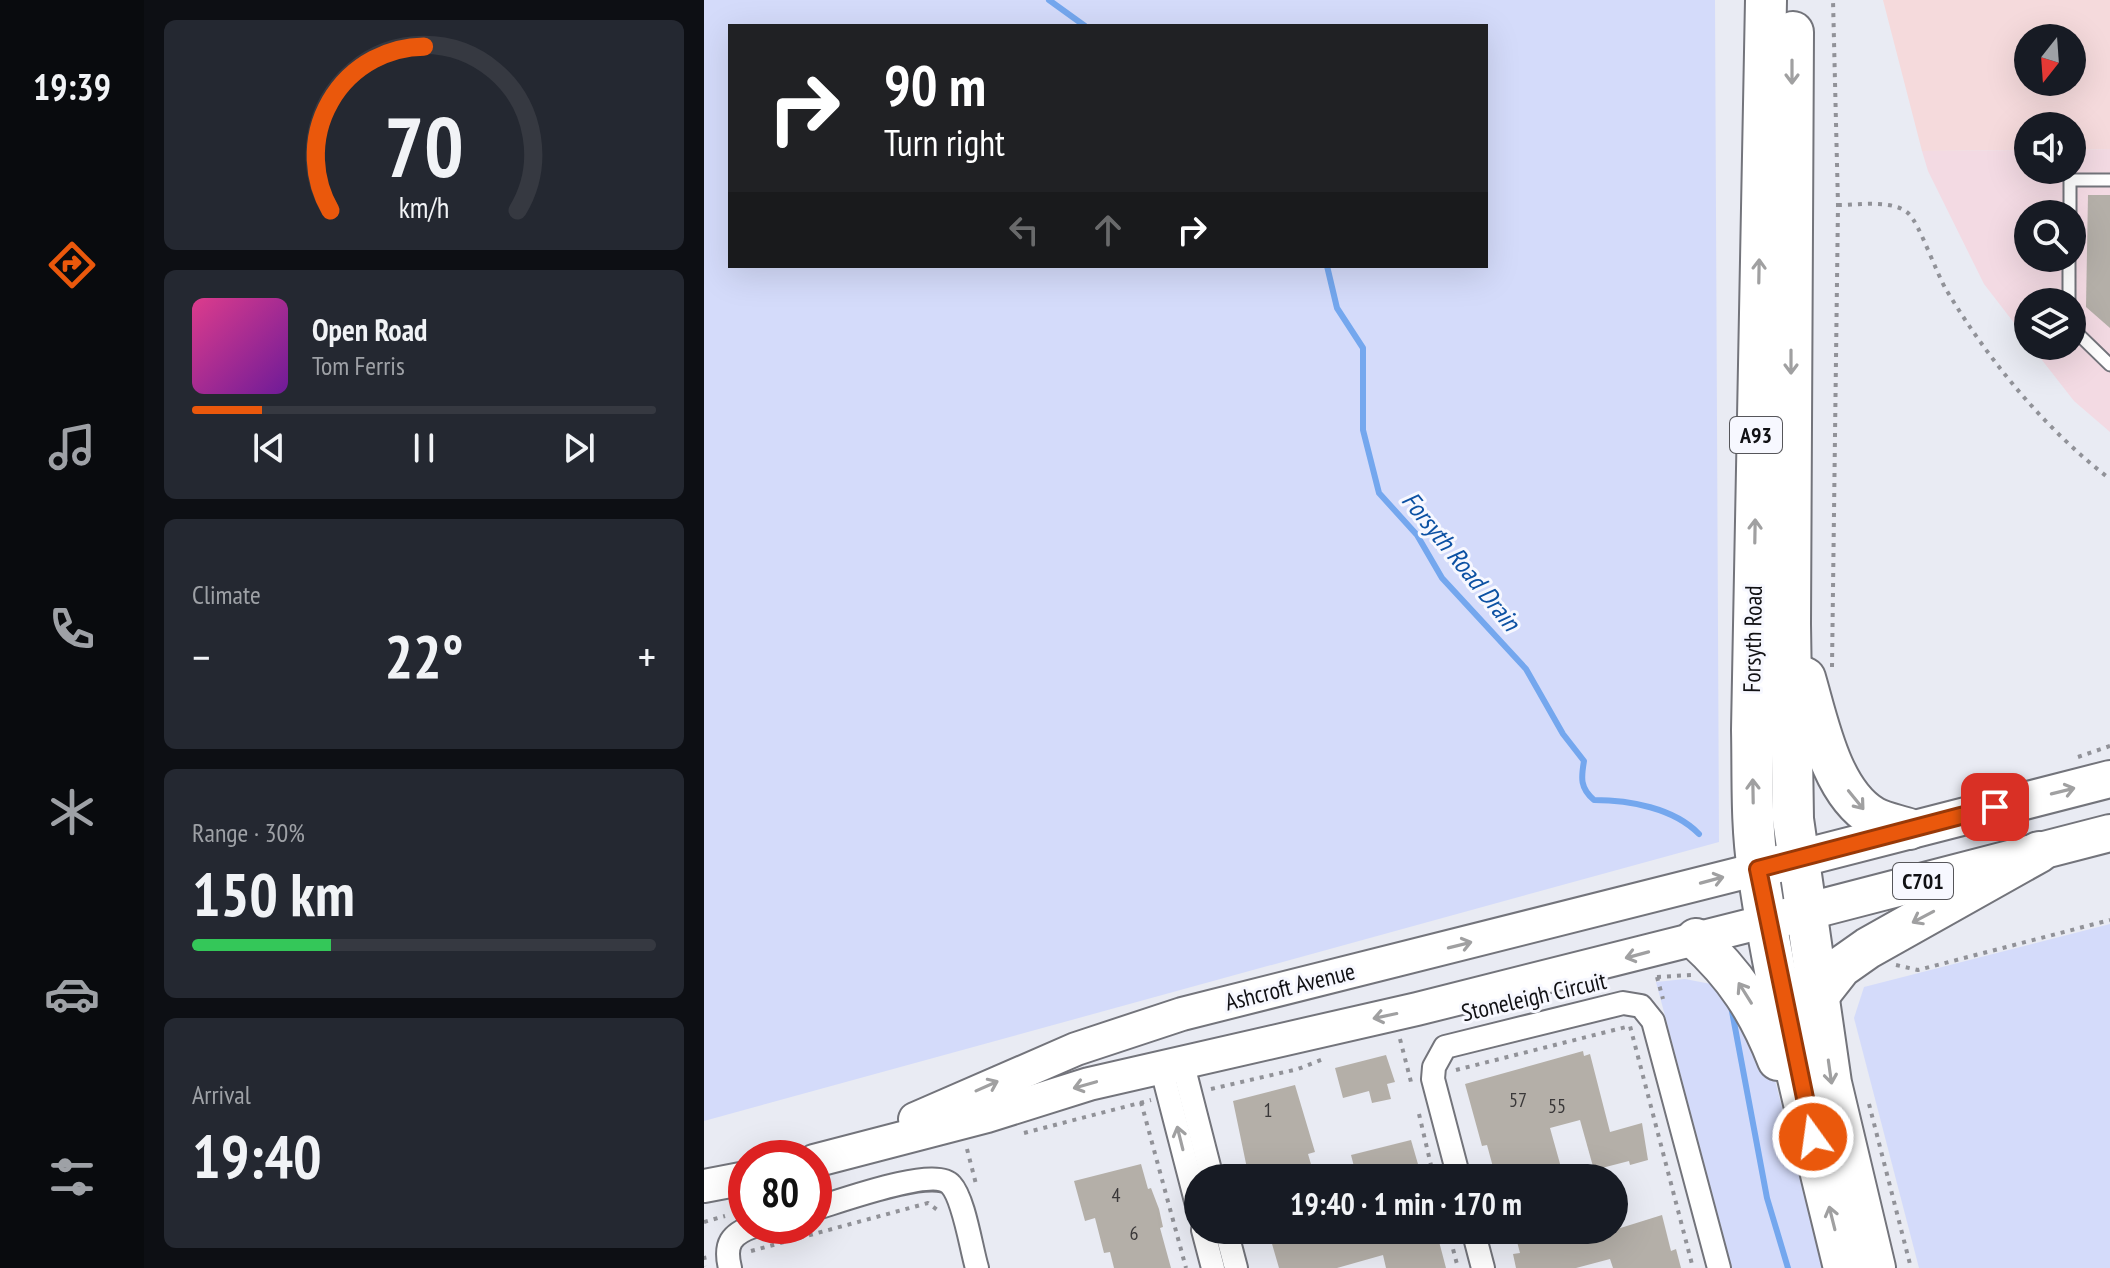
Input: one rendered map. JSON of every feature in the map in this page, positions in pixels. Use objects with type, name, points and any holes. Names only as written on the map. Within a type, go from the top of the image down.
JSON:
[{"type":"highway","name":"Forsyth Road","points":[[1766,0],[1752,730],[1758,869],[1798,1076],[1844,1268]]},
{"type":"highway","name":"Forsyth Road","points":[[1793,0],[1790,624],[1793,819],[1831,1083],[1875,1268]]},
{"type":"highway","points":[[1790,624],[1825,749],[1838,775],[1861,808],[1876,819],[1909,829]]},
{"type":"highway","points":[[1819,995],[1841,967],[1868,948],[2039,852]]},
{"type":"highway","points":[[1696,939],[1734,976],[1765,1028],[1820,1168]]},
{"type":"main road","name":"C701","points":[[1758,869],[2110,779]]},
{"type":"main road","name":"C701","points":[[1767,921],[2110,833]]},
{"type":"main road","name":"Ashcroft Avenue","points":[[832,1155],[989,1085],[1115,1036],[1182,1014],[1758,869]]},
{"type":"main road","name":"Ashcroft Avenue","points":[[832,1156],[1176,1079],[1417,1009],[1767,921]]},
{"type":"main road","points":[[1115,1036],[1157,1037],[1177,1049],[1176,1079]]},
{"type":"main road","points":[[704,1186],[728,1181]]},
{"type":"street","name":"Stoneleigh Circuit","points":[[1455,1164],[1433,1079],[1438,1057],[1445,1047],[1623,1003],[1641,1006],[1653,1021],[1719,1268]]},
{"type":"street","points":[[1176,1079],[1207,1164]]},
{"type":"street","points":[[1176,1079],[1190,1164]]},
{"type":"street","points":[[832,1204],[920,1179],[946,1180],[957,1194],[977,1268]]},
{"type":"street","points":[[729,1244],[730,1268]]},
{"type":"street","points":[[1207,1244],[1213,1268]]},
{"type":"street","points":[[1230,1244],[1236,1268]]},
{"type":"street","points":[[1477,1244],[1483,1268]]},
{"type":"lane","points":[[2070,200],[2070,180],[2110,180]]},
{"type":"lane","points":[[2086,342],[2110,365]]},
{"type":"path","points":[[1832,675],[1838,205],[1833,0]]},
{"type":"path","points":[[1838,205],[1893,205],[1909,214],[1934,270],[2003,372],[2065,441],[2110,479]]},
{"type":"path","points":[[2077,757],[2110,746]]},
{"type":"path","points":[[1868,948],[1877,961],[1918,970],[2110,920]]},
{"type":"path","points":[[1645,979],[1690,974],[1716,988],[1734,976]]},
{"type":"path","points":[[1454,1082],[1453,1071],[1630,1026],[1693,1268]]},
{"type":"path","points":[[1387,1042],[1400,1039],[1412,1085]]},
{"type":"path","points":[[1013,1137],[1141,1102],[1176,1079],[1298,1069],[1334,1055]]},
{"type":"path","points":[[1868,1099],[1911,1268]]},
{"type":"path","points":[[1415,1100],[1431,1164]]},
{"type":"path","points":[[1141,1102],[1186,1268]]},
{"type":"path","points":[[747,1253],[928,1203],[939,1208],[943,1223]]},
{"type":"path","points":[[1452,1244],[1458,1268]]},
{"type":"path","points":[[704,1256],[707,1268]]},
{"type":"shaded area","points":[[704,0],[1715,0],[1719,842],[704,1121]]},
{"type":"shaded area","points":[[1883,0],[2110,0],[2110,149],[2086,150],[2086,112],[2014,112],[2014,150],[1922,151]]},
{"type":"shaded area","points":[[2110,149],[2110,432],[2074,401],[2042,360],[2086,360],[2086,288],[2014,288],[2014,323],[1984,284],[1928,171],[1922,151],[2014,150],[2014,184],[2086,184],[2086,150]]},
{"type":"shaded area","points":[[2110,924],[2110,1268],[1919,1268],[1854,1018],[1864,987]]},
{"type":"shaded area","points":[[1685,979],[1716,985],[1762,1032],[1825,1268],[1732,1268],[1656,982]]},
{"type":"building","points":[[2088,195],[2110,195],[2110,328],[2086,307]]},
{"type":"building","points":[[1583,1051],[1584,1056],[1590,1054],[1610,1132],[1642,1123],[1648,1160],[1630,1165],[1629,1161],[1592,1164],[1580,1120],[1550,1128],[1560,1164],[1492,1164],[1487,1145],[1482,1146],[1465,1084]]},
{"type":"building","points":[[1386,1055],[1395,1082],[1387,1084],[1391,1099],[1372,1103],[1369,1091],[1343,1098],[1335,1068]]},
{"type":"building","points":[[1295,1085],[1315,1152],[1308,1154],[1311,1164],[1246,1164],[1233,1101]]},
{"type":"building","points":[[1411,1140],[1418,1164],[1353,1164],[1351,1155]]},
{"type":"building","points":[[1141,1164],[1148,1189],[1151,1188],[1159,1209],[1163,1227],[1160,1228],[1171,1268],[1114,1268],[1110,1252],[1104,1253],[1095,1218],[1085,1221],[1074,1181]]},
{"type":"building","points":[[1662,1215],[1671,1251],[1676,1249],[1681,1268],[1613,1268],[1610,1259],[1576,1268],[1516,1268],[1513,1254],[1520,1253],[1518,1244],[1628,1244],[1628,1226]]},
{"type":"building","points":[[1272,1244],[1440,1244],[1446,1268],[1386,1268],[1383,1255],[1337,1268],[1279,1268]]},
{"type":"waterway","name":"Forsyth Road Drain","points":[[1049,0],[1082,24]]},
{"type":"waterway","name":"Forsyth Road Drain","points":[[1327,268],[1337,308],[1363,348],[1363,430],[1379,493],[1417,535],[1442,578],[1526,669],[1563,734],[1584,761],[1583,782],[1589,796],[1594,800],[1650,807],[1677,818],[1699,834]]},
{"type":"waterway","name":"Forsyth Road Drain","points":[[1731,1006],[1767,1198],[1788,1268]]},
{"type":"route","points":[[1813,1137],[1774,960],[1758,869],[1995,807]]}]
